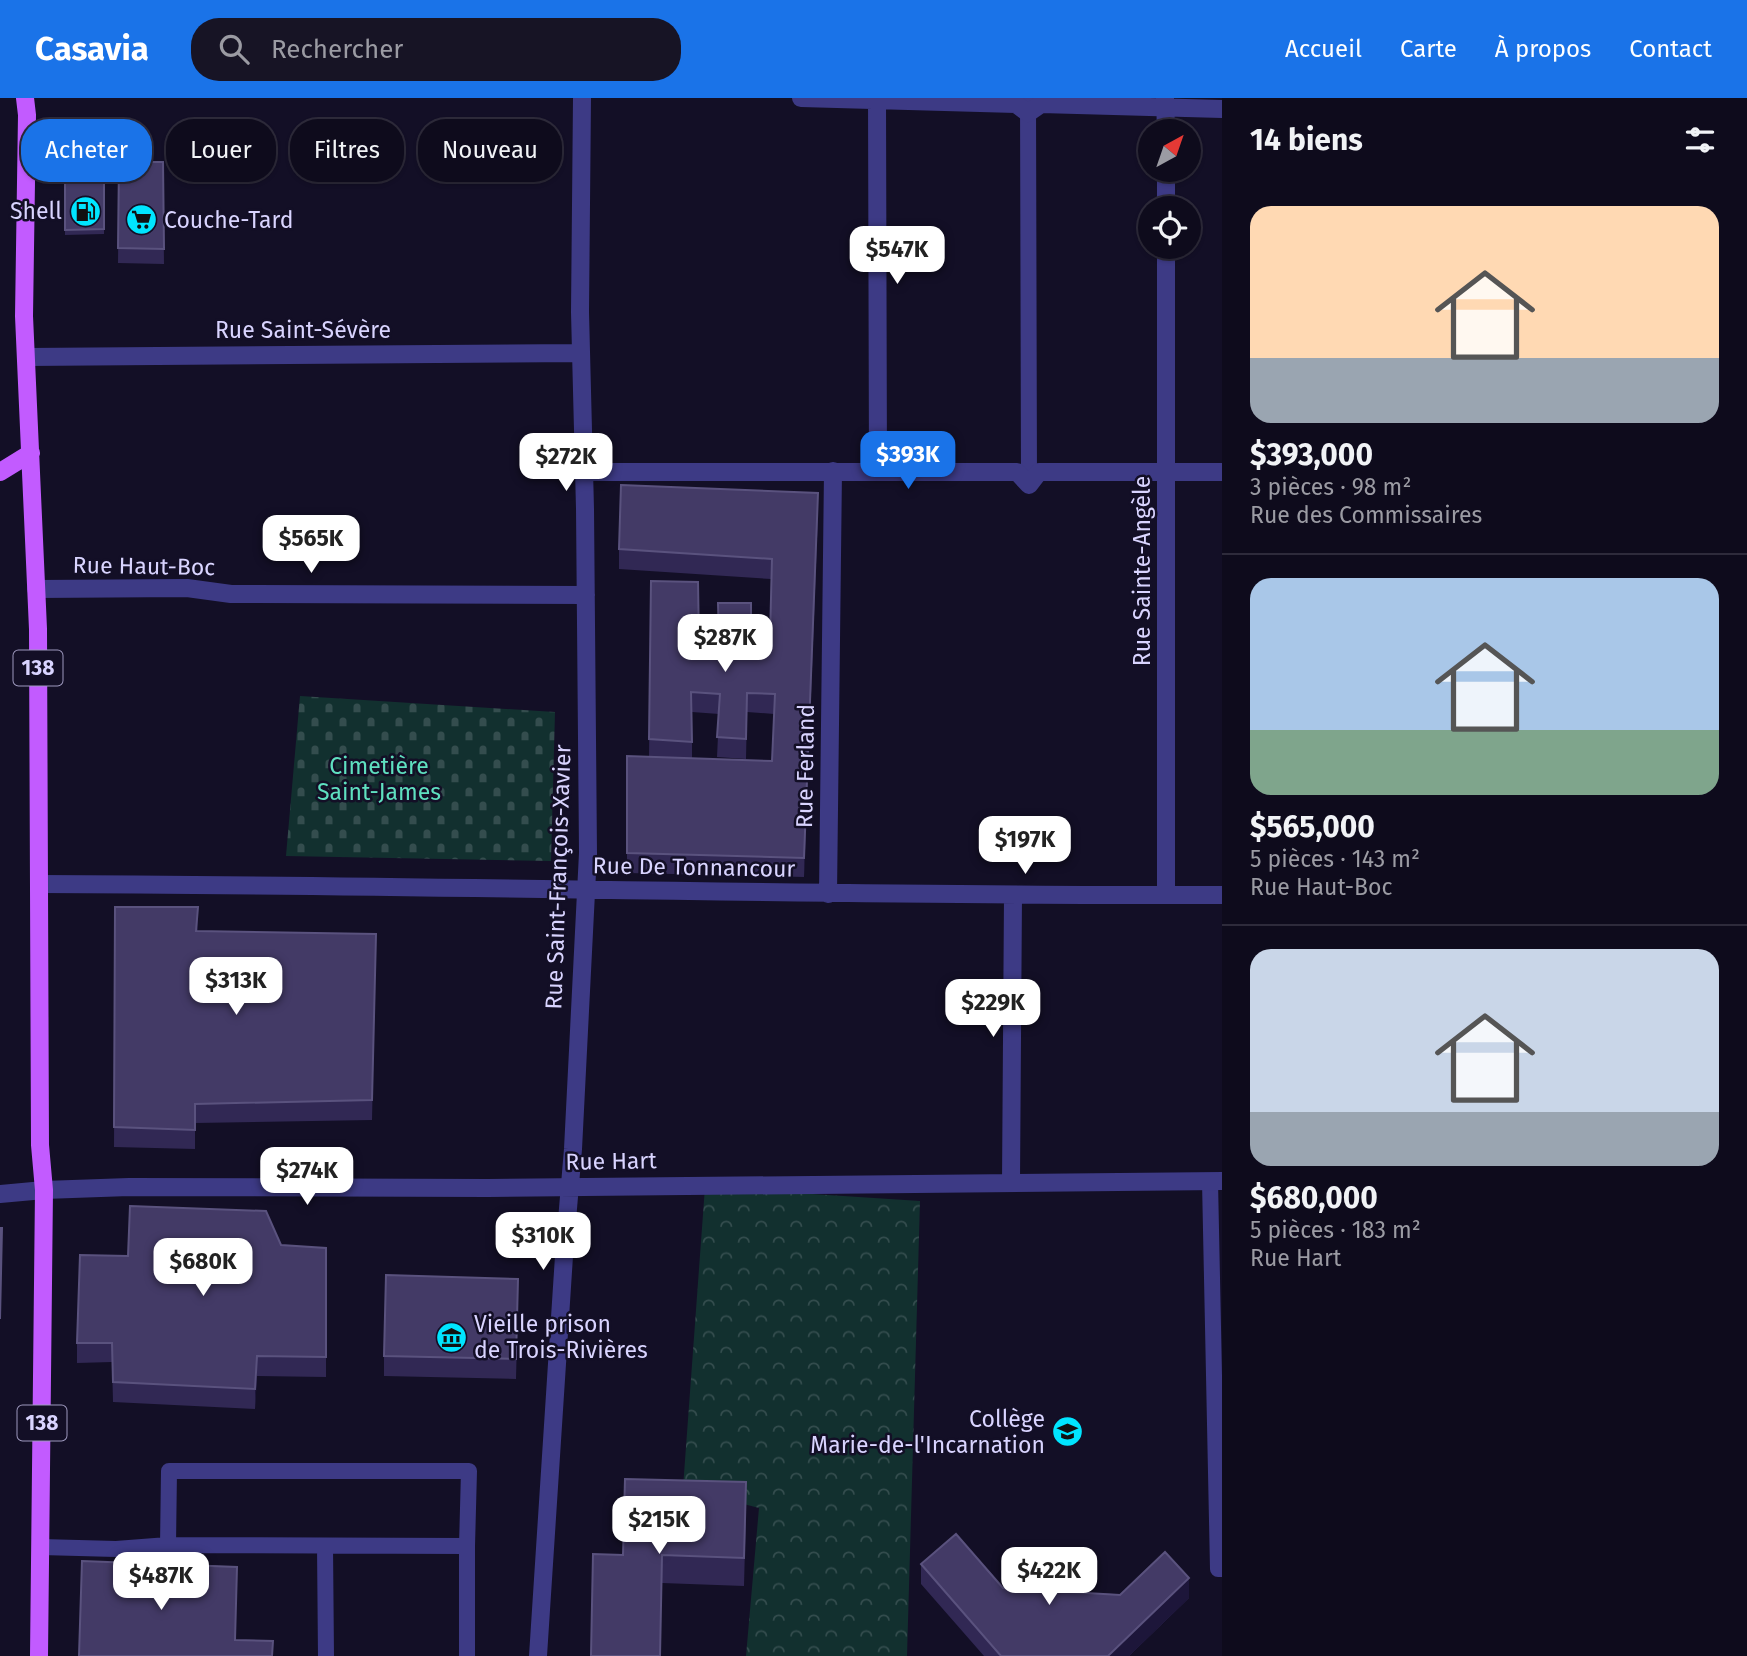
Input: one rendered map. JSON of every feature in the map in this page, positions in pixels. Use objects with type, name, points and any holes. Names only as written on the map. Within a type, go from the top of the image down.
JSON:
[{"type":"main road","name":"138","points":[[25,98],[24,316],[36,589],[40,1145],[44,1190],[39,1656]]},
{"type":"main road","points":[[0,472],[31,453]]},
{"type":"street","name":"Rue Saint-François-Xavier","points":[[538,1656],[570,1186],[588,853],[581,353],[582,98]]},
{"type":"street","points":[[801,98],[1028,105],[1165,103],[1222,109]]},
{"type":"street","points":[[877,99],[877,472]]},
{"type":"street","name":"Rue Sainte-Angèle","points":[[1166,259],[1166,895]]},
{"type":"street","name":"Rue Saint-Sévère","points":[[26,357],[581,353]]},
{"type":"street","name":"Rue Ferland","points":[[828,894],[833,471]]},
{"type":"street","points":[[584,472],[1017,472],[1029,485],[1039,472],[1222,472]]},
{"type":"street","name":"Rue Haut-Boc","points":[[36,589],[187,588],[231,594],[586,595]]},
{"type":"street","name":"Rue De Tonnancour","points":[[39,884],[518,887],[585,891],[828,894],[1222,895]]},
{"type":"street","points":[[1011,1182],[1013,895]]},
{"type":"street","name":"Rue Hart","points":[[0,1194],[128,1187],[1216,1181]]},
{"type":"lane","points":[[1028,105],[1029,485]]},
{"type":"lane","points":[[1216,1181],[1218,1569],[1222,1569]]},
{"type":"lane","points":[[168,1545],[169,1471],[469,1471],[467,1656]]},
{"type":"lane","points":[[41,1547],[116,1549],[168,1545],[467,1546]]},
{"type":"lane","points":[[325,1546],[326,1656]]},
{"type":"green space","name":"Cimetière Saint-James","points":[[300,696],[555,712],[551,861],[286,856]]},
{"type":"green space","points":[[705,1187],[920,1201],[907,1656],[746,1656],[759,1508],[683,1488]]},
{"type":"building","name":"Couche-Tard","points":[[152,162],[163,162],[164,249],[118,248],[119,182],[152,182]]},
{"type":"building","name":"Shell","points":[[65,182],[104,182],[104,229],[65,230]]},
{"type":"building","points":[[621,485],[818,493],[804,858],[627,853],[627,756],[772,761],[775,694],[747,693],[746,739],[717,737],[720,694],[691,692],[692,742],[649,739],[651,581],[698,582],[699,642],[719,644],[718,603],[751,603],[751,635],[770,637],[772,559],[619,549]]},
{"type":"building","points":[[115,907],[198,907],[196,931],[376,934],[372,1100],[195,1104],[195,1130],[114,1127]]},
{"type":"building","points":[[130,1206],[266,1211],[281,1245],[326,1248],[326,1357],[257,1356],[255,1389],[113,1382],[112,1343],[77,1343],[80,1255],[128,1256]]},
{"type":"building","points":[[0,1228],[2,1228],[0,1319]]},
{"type":"building","name":"Vieille prison de Trois-Rivières","points":[[386,1275],[518,1279],[516,1359],[384,1356]]},
{"type":"building","points":[[625,1479],[746,1482],[744,1558],[662,1555],[660,1656],[591,1656],[593,1554],[623,1555]]},
{"type":"building","points":[[956,1534],[1003,1588],[1120,1595],[1165,1552],[1189,1578],[1108,1656],[1001,1656],[921,1564]]},
{"type":"building","points":[[82,1561],[237,1567],[235,1640],[273,1641],[272,1656],[79,1656]]},
{"type":"place","name":"Shell","points":[[85,211]]},
{"type":"place","name":"Couche-Tard","points":[[141,220]]},
{"type":"place","name":"Vieille prison de Trois-Rivières","points":[[451,1337]]},
{"type":"place","name":"Collège Marie-de-l'Incarnation","points":[[1068,1432]]}]
